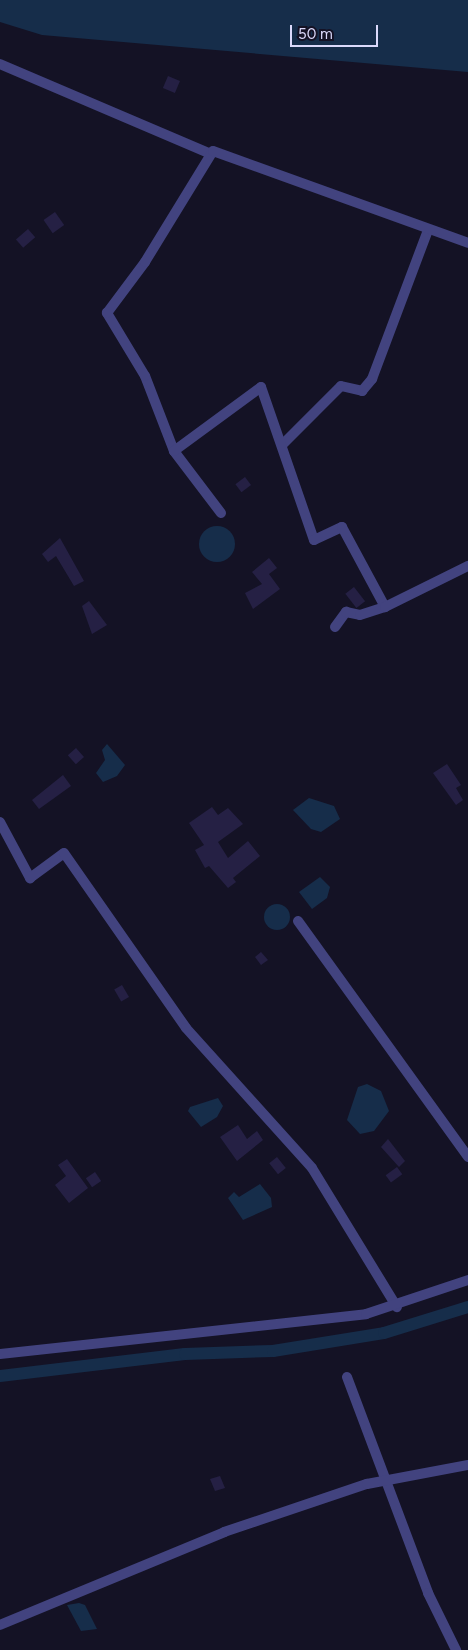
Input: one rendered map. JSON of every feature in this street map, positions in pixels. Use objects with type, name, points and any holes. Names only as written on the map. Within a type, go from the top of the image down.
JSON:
[{"type":"street","points":[[0,64],[211,154]]},
{"type":"street","points":[[221,513],[174,451],[145,376],[107,312],[145,262],[213,150],[468,243]]},
{"type":"street","points":[[282,445],[341,386],[362,391],[372,379],[428,230]]},
{"type":"street","points":[[174,451],[261,387],[314,540],[342,527],[385,607]]},
{"type":"street","points":[[336,627],[346,612],[360,615],[385,607],[468,566]]},
{"type":"street","points":[[0,822],[30,878],[64,853],[186,1028],[312,1168],[397,1307]]},
{"type":"street","points":[[298,921],[468,1157]]},
{"type":"street","points":[[0,1354],[166,1338],[397,1307],[468,1280]]},
{"type":"street","points":[[347,1377],[428,1593],[456,1650]]},
{"type":"street","points":[[0,1625],[224,1532],[367,1484],[386,1484],[468,1465]]},
{"type":"water","points":[[0,0],[468,0],[468,72],[42,35],[0,22]]},
{"type":"water","points":[[217,526],[224,527],[230,531],[234,537],[234,551],[230,557],[224,561],[217,562],[210,561],[204,557],[200,551],[199,544],[200,537],[204,531],[210,527]]},
{"type":"water","points":[[107,744],[125,765],[117,776],[103,782],[96,773],[105,760],[102,750]]},
{"type":"water","points":[[309,798],[334,806],[340,819],[321,832],[311,829],[293,810]]},
{"type":"water","points":[[320,877],[330,887],[327,898],[312,909],[299,892]]},
{"type":"water","points":[[277,904],[286,908],[290,917],[286,926],[277,930],[268,926],[264,917],[268,908]]},
{"type":"water","points":[[367,1084],[381,1091],[389,1111],[374,1131],[360,1134],[347,1120],[358,1087]]},
{"type":"water","points":[[218,1098],[223,1106],[217,1117],[201,1127],[188,1111],[190,1107]]},
{"type":"water","points":[[260,1184],[271,1198],[272,1207],[243,1220],[228,1198],[234,1192],[239,1197]]},
{"type":"water","points":[[79,1603],[85,1605],[97,1629],[81,1631],[67,1605]]},
{"type":"building","points":[[168,76],[180,81],[175,93],[163,88]]},
{"type":"building","points":[[55,212],[64,225],[53,233],[44,220]]},
{"type":"building","points":[[28,229],[35,237],[23,248],[16,239]]},
{"type":"building","points":[[245,477],[251,485],[241,492],[235,484]]},
{"type":"building","points":[[60,538],[84,581],[74,586],[56,556],[48,562],[42,554]]},
{"type":"building","points":[[269,558],[277,568],[269,574],[280,589],[253,609],[245,593],[262,584],[252,572]]},
{"type":"building","points":[[354,587],[365,601],[356,608],[345,594]]},
{"type":"building","points":[[89,601],[107,625],[92,634],[82,606]]},
{"type":"building","points":[[76,748],[84,757],[76,764],[68,755]]},
{"type":"building","points":[[447,764],[461,785],[456,788],[463,800],[456,805],[433,773]]},
{"type":"building","points":[[63,775],[71,786],[39,809],[32,800]]},
{"type":"building","points":[[212,807],[218,815],[228,808],[243,824],[218,842],[228,858],[248,841],[260,856],[233,878],[236,882],[228,888],[209,866],[205,868],[195,850],[204,845],[189,823]]},
{"type":"building","points":[[261,952],[268,960],[261,965],[255,957]]},
{"type":"building","points":[[122,985],[129,997],[121,1002],[114,990]]},
{"type":"building","points":[[238,1125],[247,1139],[257,1131],[263,1140],[237,1161],[220,1137]]},
{"type":"building","points":[[388,1139],[405,1161],[399,1167],[381,1147]]},
{"type":"building","points":[[277,1157],[286,1168],[278,1174],[269,1163]]},
{"type":"building","points":[[67,1159],[88,1188],[69,1203],[55,1185],[66,1176],[58,1165]]},
{"type":"building","points":[[397,1167],[402,1174],[391,1183],[386,1175]]},
{"type":"building","points":[[95,1172],[101,1181],[92,1187],[86,1178]]},
{"type":"building","points":[[220,1476],[225,1488],[215,1491],[210,1479]]},
{"type":"waterway","points":[[0,1376],[185,1354],[273,1351],[384,1333],[468,1307]]}]
